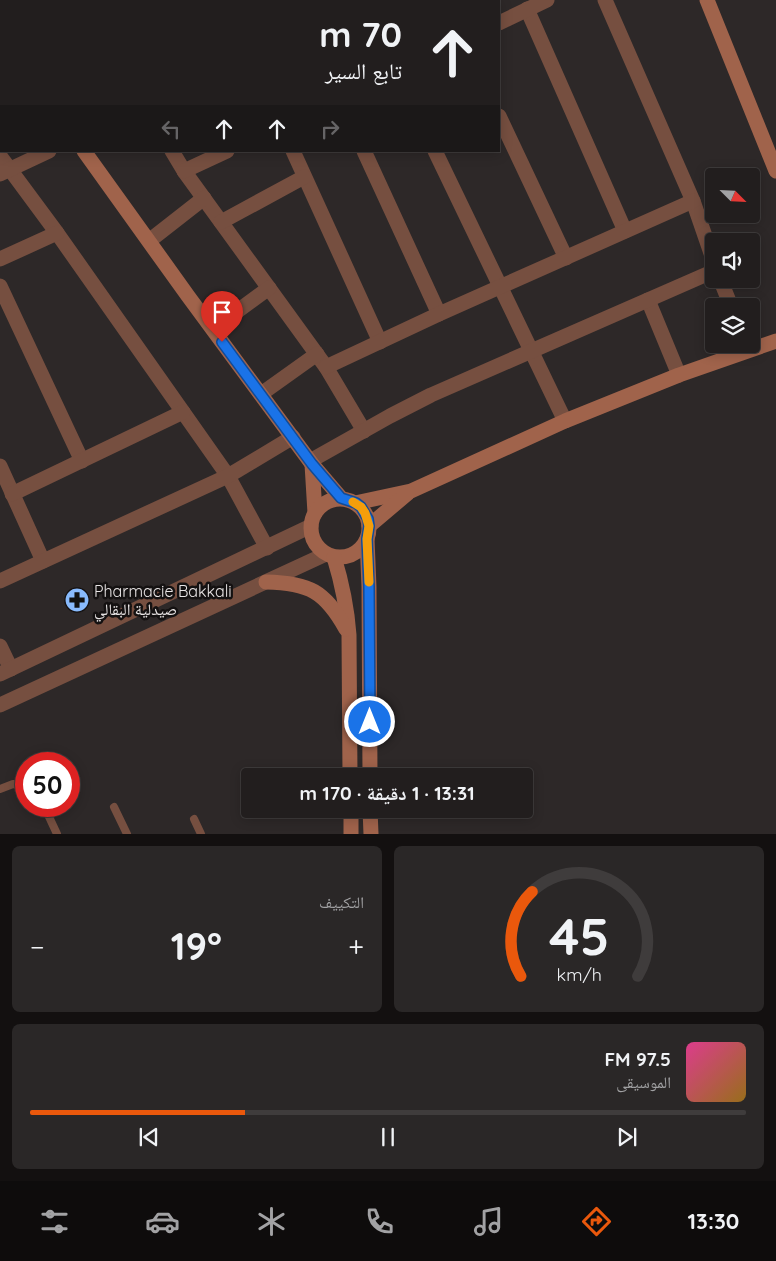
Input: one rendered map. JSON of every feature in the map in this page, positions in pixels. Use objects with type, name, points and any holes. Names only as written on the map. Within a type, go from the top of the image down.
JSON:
[{"type":"main road","points":[[707,0],[776,171]]},
{"type":"main road","points":[[85,152],[212,329],[311,462],[348,501],[365,513],[368,532],[370,768]]},
{"type":"main road","points":[[760,344],[776,341]]},
{"type":"main road","points":[[313,520],[322,505],[331,500],[348,501],[411,491],[565,421],[733,353]]},
{"type":"main road","points":[[311,462],[312,537],[317,547],[330,555],[350,556],[363,546],[368,532],[411,491]]},
{"type":"main road","points":[[330,555],[345,595],[349,634],[350,768]]},
{"type":"main road","points":[[266,582],[297,585],[316,592],[337,612],[349,634]]},
{"type":"main road","points":[[351,818],[351,834]]},
{"type":"main road","points":[[370,818],[371,834]]},
{"type":"street","points":[[500,22],[547,0]]},
{"type":"street","points":[[605,0],[693,201],[705,236]]},
{"type":"street","points":[[527,9],[625,231]]},
{"type":"street","points":[[500,118],[566,258]]},
{"type":"street","points":[[6,171],[47,152]]},
{"type":"street","points":[[173,152],[184,171],[326,367],[364,431]]},
{"type":"street","points":[[184,171],[225,152]]},
{"type":"street","points":[[293,152],[380,342]]},
{"type":"street","points":[[364,152],[439,314]]},
{"type":"street","points":[[435,152],[502,286],[565,421]]},
{"type":"street","points":[[0,156],[6,171],[57,232],[228,476],[266,548]]},
{"type":"street","points":[[221,222],[304,177]]},
{"type":"street","points":[[149,241],[204,198]]},
{"type":"street","points":[[326,367],[439,314],[693,201]]},
{"type":"street","points":[[0,259],[57,232]]},
{"type":"street","points":[[311,462],[390,416],[431,396],[705,275]]},
{"type":"street","points":[[0,286],[82,461]]},
{"type":"street","points":[[212,329],[269,288]]},
{"type":"street","points":[[648,300],[678,375]]},
{"type":"street","points":[[261,394],[317,354]]},
{"type":"street","points":[[12,494],[183,412]]},
{"type":"street","points":[[0,581],[228,476],[292,437]]},
{"type":"street","points":[[0,466],[43,561]]},
{"type":"street","points":[[0,646],[6,672],[266,548],[313,520]]},
{"type":"street","points":[[0,705],[266,582],[330,555]]},
{"type":"lane","points":[[0,789],[15,784]]},
{"type":"lane","points":[[114,807],[127,834]]},
{"type":"lane","points":[[49,817],[57,834]]},
{"type":"lane","points":[[194,819],[201,834]]},
{"type":"slow traffic","points":[[353,502],[361,507],[368,519],[369,582]]},
{"type":"place","name":"Pharmacie Bakkali صيدلية البقالي","points":[[77,600]]},
{"type":"route","points":[[222,342],[312,464],[341,498],[356,503],[361,507],[368,519],[370,722]]}]
